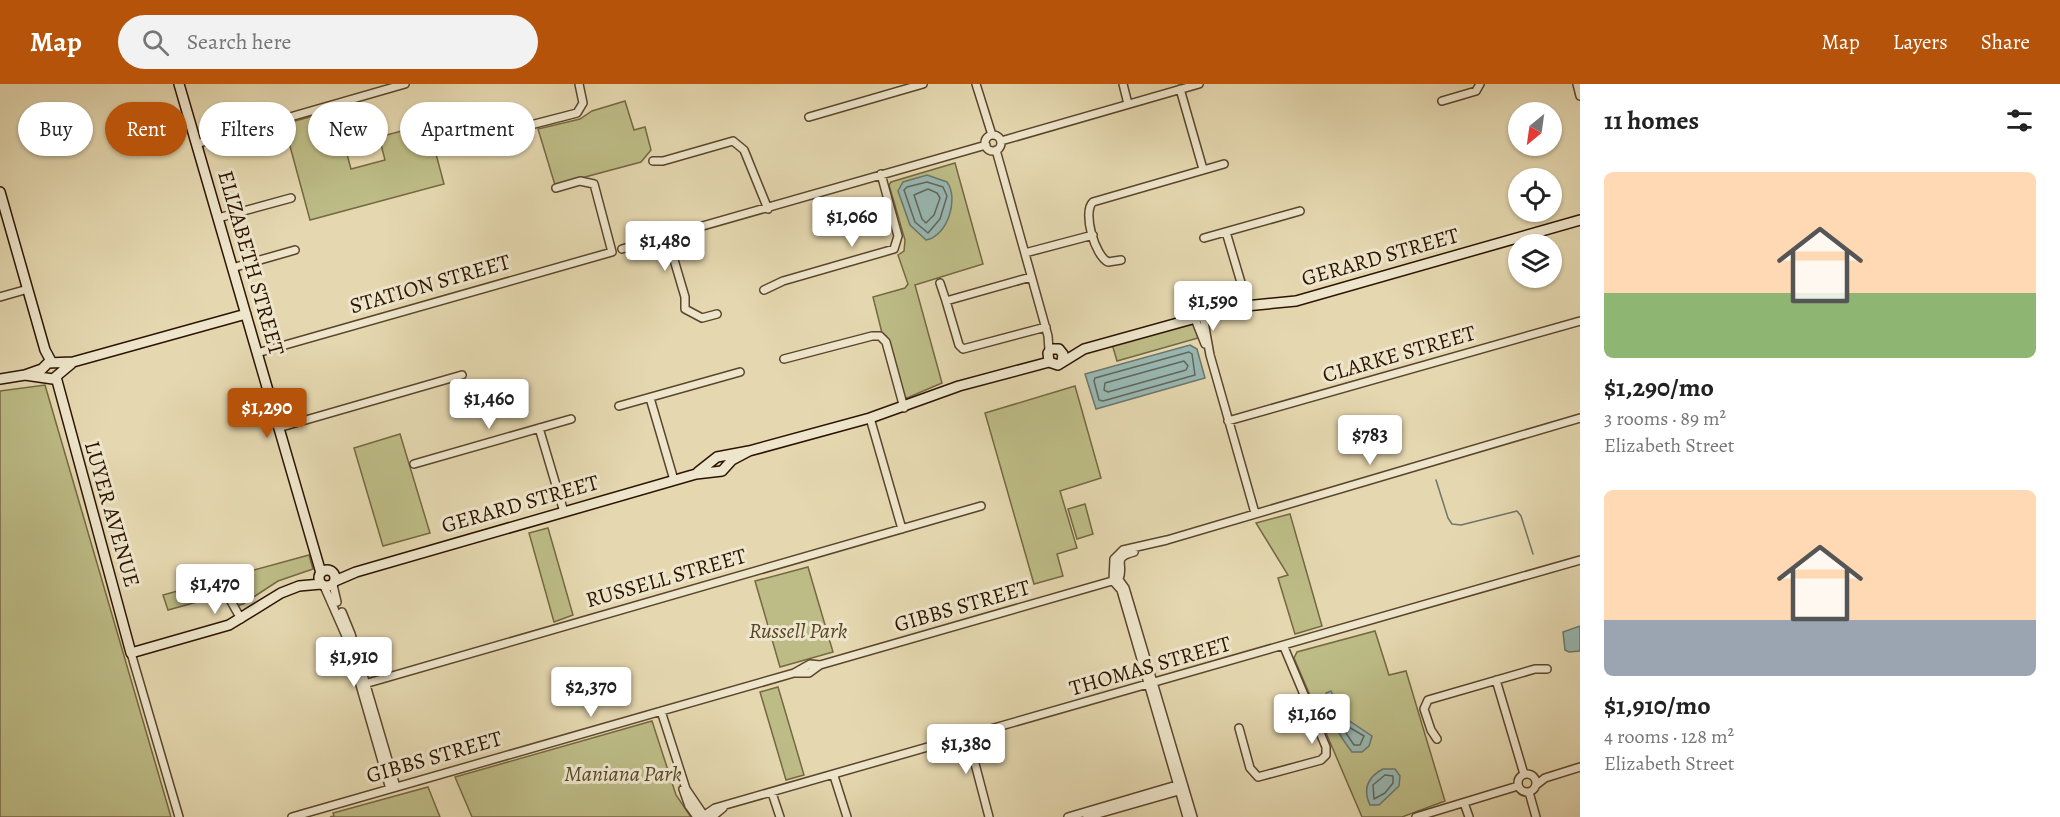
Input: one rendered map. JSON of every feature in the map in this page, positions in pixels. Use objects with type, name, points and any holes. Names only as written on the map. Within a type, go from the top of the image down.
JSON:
[{"type":"street","name":"ELIZABETH STREET","points":[[179,84],[315,557],[326,578],[363,684],[393,788]]},
{"type":"street","points":[[196,144],[405,84]]},
{"type":"street","points":[[535,124],[577,113],[584,103],[579,84]]},
{"type":"street","points":[[809,117],[923,84]]},
{"type":"street","points":[[976,84],[992,135],[1001,141]]},
{"type":"street","points":[[1123,84],[1128,104]]},
{"type":"street","points":[[1054,355],[996,150],[1001,141],[1199,84]]},
{"type":"street","points":[[1442,101],[1476,91],[1480,84]]},
{"type":"street","points":[[1577,84],[1580,96]]},
{"type":"street","points":[[1180,89],[1203,169]]},
{"type":"street","points":[[992,135],[986,140],[986,145],[988,149],[996,150]]},
{"type":"street","points":[[653,161],[663,161],[733,141],[744,150],[768,209]]},
{"type":"street","points":[[622,249],[986,145]]},
{"type":"street","points":[[1121,260],[1108,262],[1101,258],[1088,210],[1093,202],[1224,164]]},
{"type":"street","points":[[764,290],[783,281],[894,249],[898,236],[881,174]]},
{"type":"street","name":"STATION STREET","points":[[257,352],[612,252],[594,184],[580,181],[556,188]]},
{"type":"street","points":[[0,192],[50,371]]},
{"type":"street","points":[[218,218],[291,198]]},
{"type":"street","points":[[1204,238],[1300,211]]},
{"type":"street","name":"GERARD STREET","points":[[696,474],[717,457],[749,451],[904,408],[959,386],[1028,366],[1054,355],[1248,306],[1296,301],[1580,220]]},
{"type":"street","points":[[1226,232],[1248,306]]},
{"type":"street","points":[[1025,253],[1093,235]]},
{"type":"street","points":[[667,236],[685,297],[685,309],[702,318],[717,314]]},
{"type":"street","points":[[232,268],[295,250]]},
{"type":"street","points":[[946,301],[1032,277]]},
{"type":"street","points":[[940,283],[958,345],[963,349],[1046,327]]},
{"type":"street","points":[[0,297],[28,290]]},
{"type":"street","points":[[0,378],[50,371],[73,362],[246,314]]},
{"type":"street","points":[[1199,317],[1255,513]]},
{"type":"street","name":"CLARKE STREET","points":[[1228,421],[1580,321]]},
{"type":"street","points":[[784,359],[872,336],[880,336],[886,342],[904,408]]},
{"type":"street","name":"LUYER AVENUE","points":[[50,371],[180,817]]},
{"type":"street","points":[[619,406],[740,372]]},
{"type":"street","points":[[278,428],[462,375]]},
{"type":"street","points":[[650,398],[674,480]]},
{"type":"street","points":[[870,418],[902,529]]},
{"type":"street","points":[[1187,817],[1181,787],[1125,588],[1116,579],[1114,559],[1119,552],[1167,540],[1580,418]]},
{"type":"street","points":[[414,464],[571,419]]},
{"type":"street","points":[[539,428],[564,512]]},
{"type":"street","name":"GERARD STREET","points":[[131,653],[241,620],[272,597],[299,586],[356,572],[696,474],[722,471],[732,460],[749,451]]},
{"type":"street","name":"RUSSELL STREET","points":[[363,684],[981,506]]},
{"type":"street","name":"THOMAS STREET","points":[[702,817],[728,805],[1284,647],[1580,560]]},
{"type":"street","name":"GIBBS STREET","points":[[292,817],[794,673],[810,664],[820,665],[1116,579]]},
{"type":"street","points":[[219,580],[241,620]]},
{"type":"street","points":[[1239,728],[1250,768],[1258,777],[1321,760],[1326,755],[1326,747],[1284,647]]},
{"type":"street","points":[[1437,739],[1431,730],[1425,704],[1428,700],[1535,669],[1546,669]]},
{"type":"street","points":[[1496,680],[1524,774]]},
{"type":"street","points":[[661,711],[680,772],[685,798],[702,817]]},
{"type":"street","points":[[968,737],[992,817]]},
{"type":"street","points":[[1529,792],[1545,778],[1580,767]]},
{"type":"street","points":[[1524,774],[1545,778]]},
{"type":"street","points":[[1524,774],[1519,778],[1518,786],[1522,791],[1529,792]]},
{"type":"street","points":[[834,776],[847,817]]},
{"type":"street","points":[[1533,776],[1536,785]]},
{"type":"street","points":[[1416,817],[1518,786]]},
{"type":"street","points":[[1072,816],[1181,787]]},
{"type":"street","points":[[1088,817],[1181,787]]},
{"type":"street","points":[[1181,787],[1193,817]]},
{"type":"street","points":[[1529,792],[1536,817]]},
{"type":"street","points":[[772,793],[780,817]]},
{"type":"street","points":[[1464,803],[1468,817]]},
{"type":"street","name":"THOMAS STREET","points":[[712,817],[728,805]]},
{"type":"green space","points":[[625,101],[634,130],[645,127],[651,150],[641,162],[555,185],[538,129],[580,119],[592,111]]},
{"type":"green space","points":[[308,117],[308,156],[347,156],[351,169],[385,160],[384,156],[388,156],[388,135],[400,131],[400,156],[437,156],[444,184],[310,220],[293,156],[296,156],[296,121]]},
{"type":"green space","points":[[955,163],[983,264],[915,285],[942,383],[907,398],[903,395],[886,336],[882,333],[873,297],[905,288],[908,284],[898,255],[904,251],[905,240],[889,185],[891,182]]},
{"type":"green space","points":[[1193,322],[1198,338],[1117,361],[1112,344]]},
{"type":"green space","points":[[45,385],[171,817],[0,817],[0,391]]},
{"type":"green space","points":[[1075,386],[1101,478],[1060,491],[1077,548],[1057,554],[1063,576],[1034,584],[985,413]]},
{"type":"green space","points":[[400,434],[430,533],[383,546],[354,448]]},
{"type":"green space","points":[[1085,504],[1093,534],[1077,539],[1068,509]]},
{"type":"green space","points":[[1290,514],[1322,626],[1295,634],[1278,578],[1288,575],[1256,523]]},
{"type":"green space","points":[[548,528],[573,615],[554,622],[529,533]]},
{"type":"green space","points":[[309,555],[313,569],[278,581],[237,606],[222,595],[168,610],[163,595]]},
{"type":"green space","name":"Russell Park","points":[[808,567],[833,652],[780,667],[755,581]]},
{"type":"green space","points":[[1375,631],[1389,675],[1406,671],[1445,801],[1402,817],[1362,817],[1294,658],[1297,652]]},
{"type":"green space","points":[[778,687],[804,775],[786,780],[760,692]]},
{"type":"green space","name":"Maniana Park","points":[[652,721],[676,795],[691,817],[472,817],[455,777]]},
{"type":"green space","points":[[428,787],[440,817],[330,817],[334,816],[333,813]]},
{"type":"water","points":[[927,175],[947,182],[952,197],[949,216],[945,224],[940,232],[926,240],[910,225],[898,191],[903,182]]},
{"type":"water","points":[[1190,345],[1197,349],[1205,378],[1096,409],[1085,374]]},
{"type":"water","points":[[1580,626],[1580,651],[1565,650],[1563,632]]},
{"type":"water","points":[[1331,691],[1345,718],[1372,736],[1369,746],[1362,752],[1352,752],[1338,731],[1327,701],[1326,693]]},
{"type":"water","points":[[1383,769],[1395,769],[1400,776],[1399,786],[1379,805],[1370,805],[1367,793],[1368,784],[1370,779]]},
{"type":"waterway","points":[[1436,480],[1452,524],[1461,525],[1517,511],[1521,516],[1533,554]]}]
